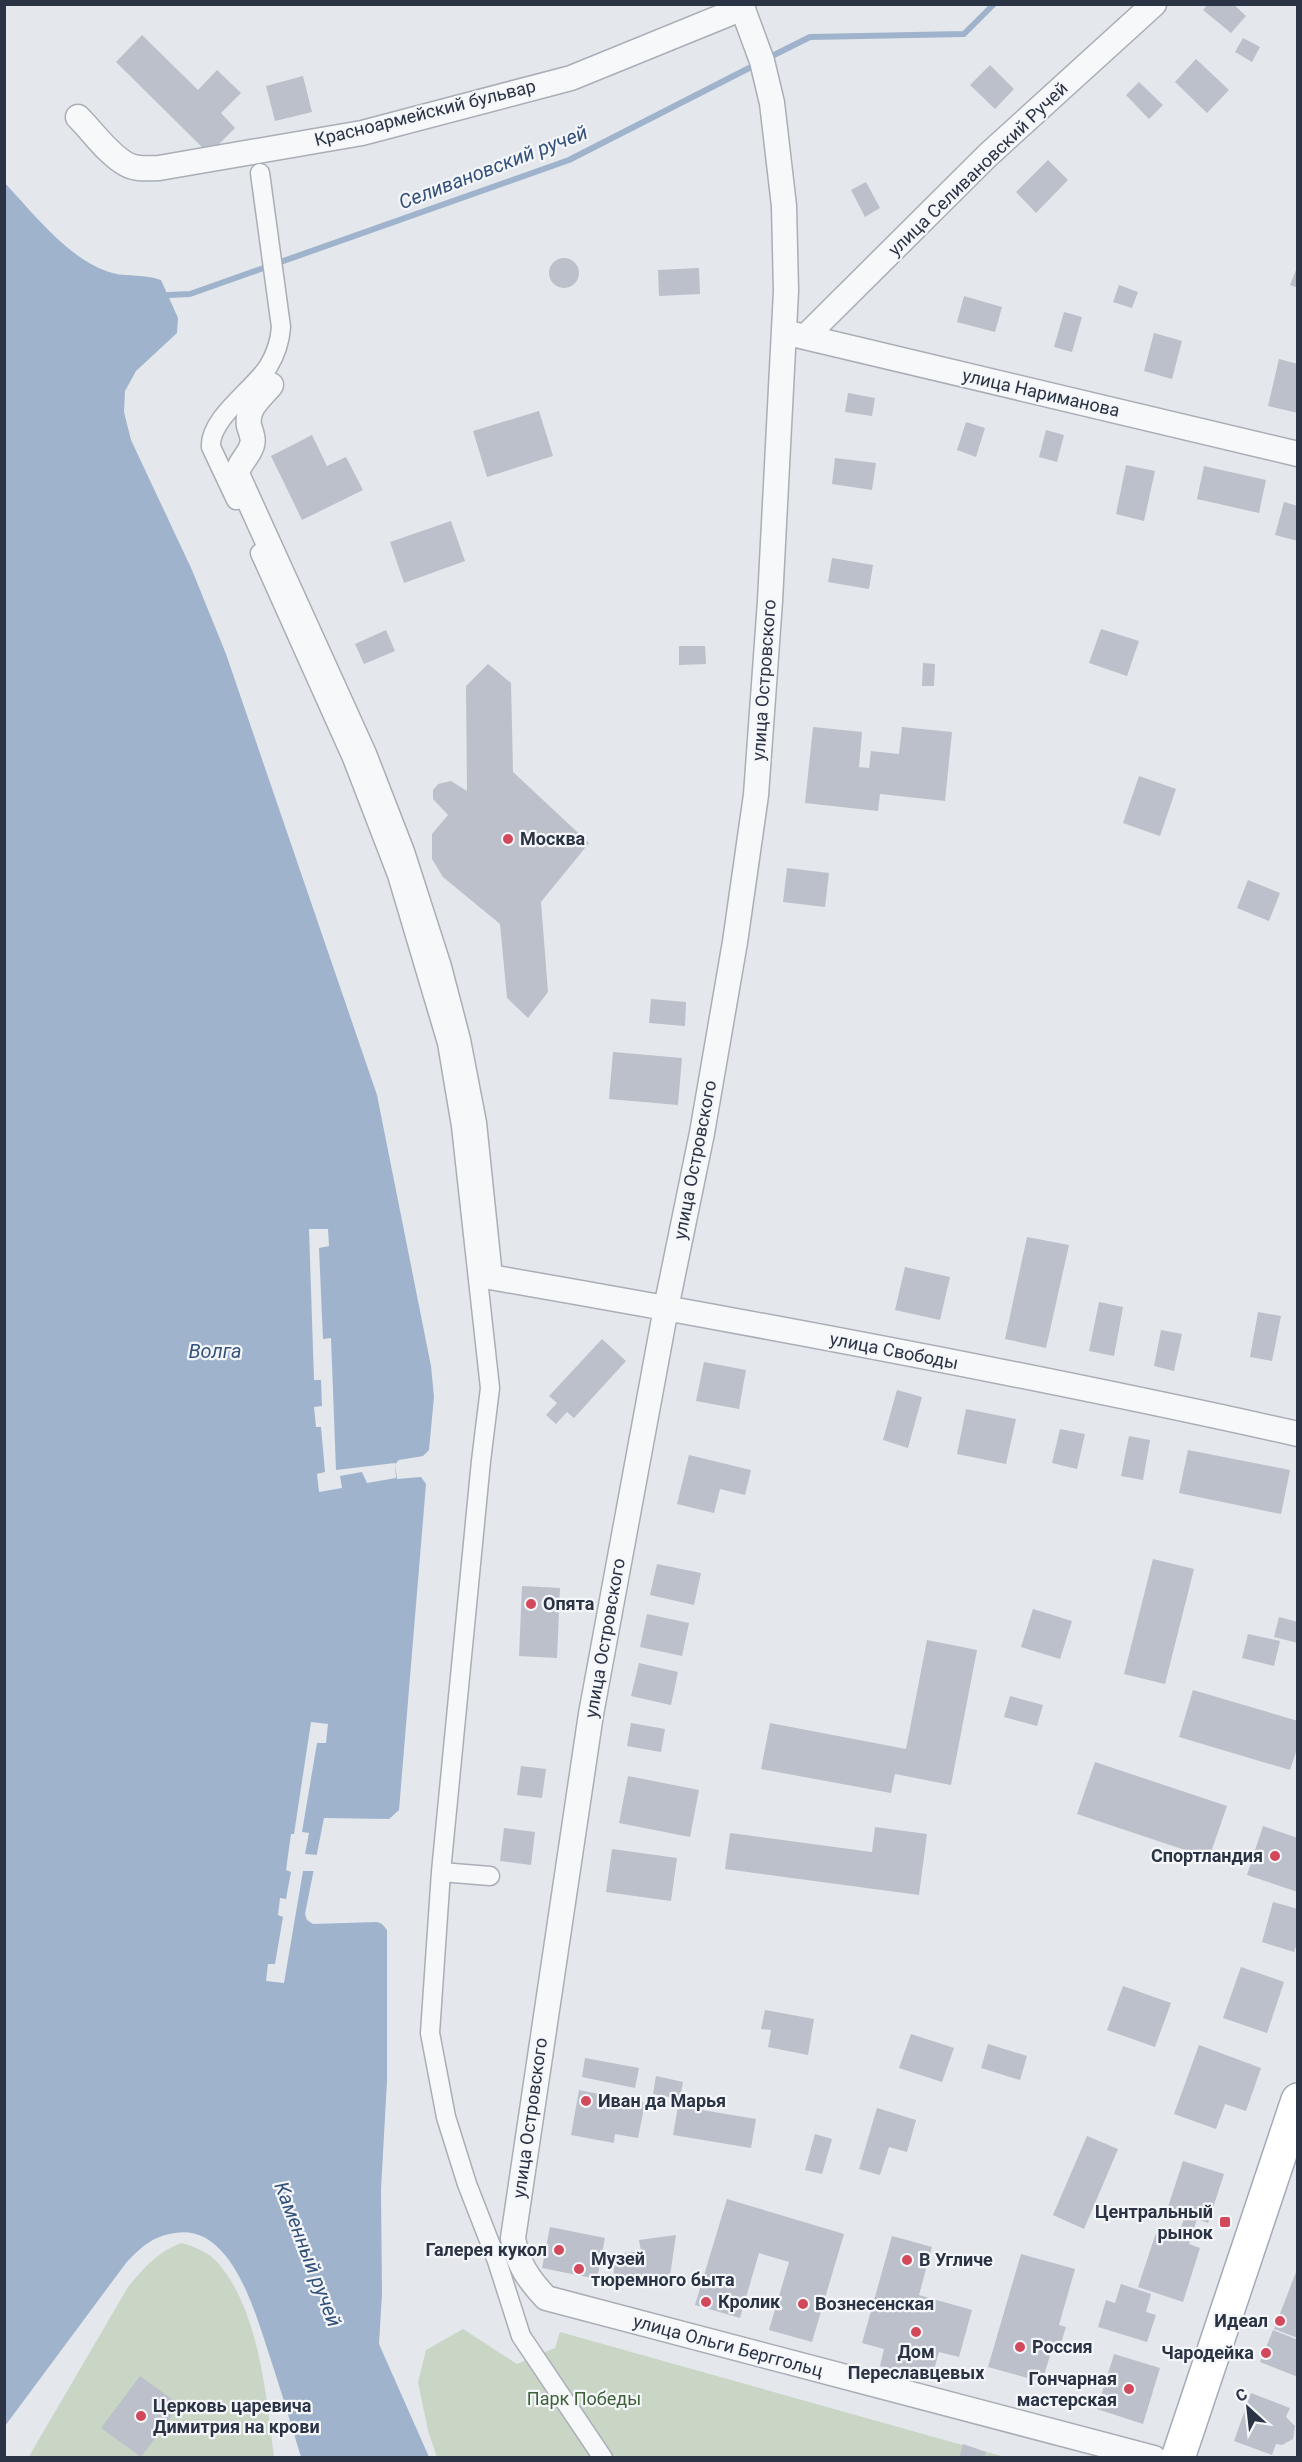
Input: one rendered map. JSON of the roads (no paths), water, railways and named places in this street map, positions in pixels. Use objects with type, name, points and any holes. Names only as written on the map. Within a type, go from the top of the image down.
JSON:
[{"type":"main road","points":[[1178,2457],[1295,2114]]},
{"type":"street","name":"улица Селивановский Ручей","points":[[795,335],[1154,4]]},
{"type":"street","name":"улица Островского","points":[[546,2298],[528,2278],[516,2255],[513,2238],[591,1714],[666,1308],[702,1133],[735,942],[756,795],[795,335],[786,291],[784,206],[772,103],[762,61],[742,6]]},
{"type":"street","name":"Красноармейский бульвар","points":[[78,117],[113,154],[127,165],[159,168],[362,132],[571,78],[742,6]]},
{"type":"street","points":[[260,173],[282,327],[279,345],[267,368],[213,432],[211,447],[352,758],[400,885],[447,1043],[461,1126],[490,1388],[441,1872],[430,2033],[446,2117],[467,2184],[497,2261],[521,2336],[603,2457]]},
{"type":"street","name":"улица Нариманова","points":[[795,335],[1298,454]]},
{"type":"street","name":"улица Свободы","points":[[270,385],[251,408],[248,417],[254,442],[239,465],[237,474],[364,754],[402,852],[436,957],[458,1040],[474,1123],[489,1276],[1185,1409],[1298,1434]]},
{"type":"street","points":[[441,1872],[490,1876]]},
{"type":"street","name":"улица Ольги Берггольц","points":[[546,2298],[1154,2457]]},
{"type":"water","name":"Волга","points":[[4,182],[51,233],[92,264],[113,273],[161,280],[178,318],[177,333],[136,371],[125,391],[124,412],[131,440],[192,570],[226,654],[377,1095],[431,1366],[434,1397],[429,1450],[423,1456],[399,1460],[395,1464],[397,1479],[421,1477],[426,1484],[399,1810],[389,1819],[324,1818],[305,1914],[307,1920],[313,1924],[377,1922],[387,1930],[387,2081],[381,2189],[382,2294],[379,2344],[429,2457],[301,2457],[262,2331],[247,2292],[225,2255],[211,2241],[194,2233],[175,2233],[160,2237],[142,2247],[126,2263],[5,2426]]},
{"type":"waterway","name":"Селивановский ручей","points":[[766,59],[810,37],[964,34],[994,4]]},
{"type":"waterway","name":"Селивановский ручей","points":[[163,298],[168,295],[190,294],[569,160],[757,64]]},
{"type":"place","name":"Москва","points":[[508,839]]},
{"type":"place","name":"Опята","points":[[531,1604]]},
{"type":"place","name":"Спортландия","points":[[1275,1856]]},
{"type":"place","name":"Иван да Марья","points":[[586,2101]]},
{"type":"place","name":"Центральный рынок","points":[[1225,2222]]},
{"type":"place","name":"Галерея кукол","points":[[559,2250]]},
{"type":"place","name":"В Угличе","points":[[907,2260]]},
{"type":"place","name":"Музей тюремного быта","points":[[579,2269]]},
{"type":"place","name":"Кролик","points":[[706,2302]]},
{"type":"place","name":"Вознесенская","points":[[803,2304]]},
{"type":"place","name":"Идеал","points":[[1280,2321]]},
{"type":"place","name":"Дом Переславцевых","points":[[916,2332]]},
{"type":"place","name":"Россия","points":[[1020,2347]]},
{"type":"place","name":"Чародейка","points":[[1266,2353]]},
{"type":"place","name":"Гончарная мастерская","points":[[1129,2389]]},
{"type":"place","name":"Церковь царевича Димитрия на крови","points":[[141,2416]]},
{"type":"water label","name":"Каменный ручей","points":[[308,2254]]},
{"type":"park label","name":"Парк Победы","points":[[584,2399]]}]
